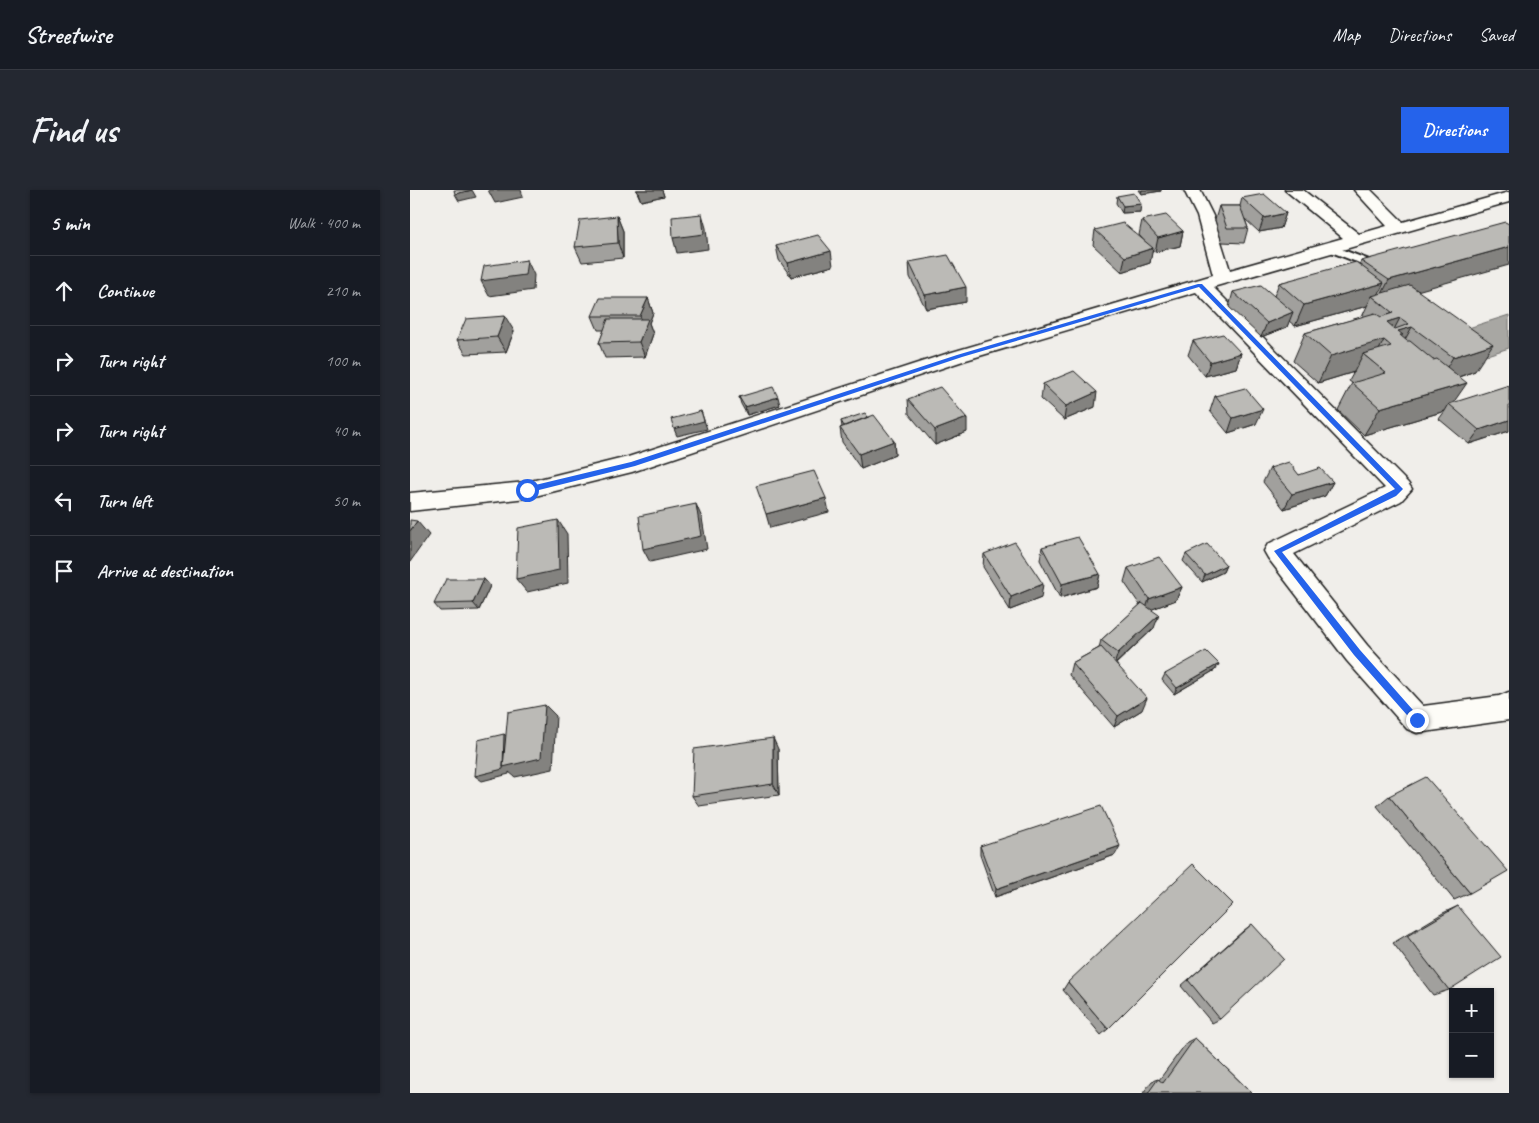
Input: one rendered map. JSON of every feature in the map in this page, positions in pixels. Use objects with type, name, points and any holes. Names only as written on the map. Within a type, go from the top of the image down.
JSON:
[{"type":"street","points":[[1192,190],[1205,216],[1223,278]]},
{"type":"street","points":[[1293,190],[1356,240]]},
{"type":"street","points":[[1362,190],[1400,228]]},
{"type":"street","points":[[410,502],[527,490],[632,464],[942,362],[1223,278],[1509,197]]},
{"type":"street","points":[[1200,285],[1400,489],[1277,551],[1357,653],[1417,720],[1506,708],[1509,705]]},
{"type":"lane","points":[[1330,248],[1382,268],[1391,266]]},
{"type":"shaded area","points":[[1509,315],[1509,348],[1487,355],[1459,331]]},
{"type":"building","points":[[454,190],[472,190],[455,194]]},
{"type":"building","points":[[1134,193],[1141,204],[1123,206],[1117,196]]},
{"type":"building","points":[[1264,194],[1286,213],[1264,218],[1242,198]]},
{"type":"building","points":[[1219,206],[1240,206],[1248,228],[1227,228]]},
{"type":"building","points":[[702,214],[704,234],[673,238],[672,217]]},
{"type":"building","points":[[1166,215],[1183,231],[1158,238],[1142,220]]},
{"type":"building","points":[[617,216],[618,243],[575,247],[580,220]]},
{"type":"building","points":[[1505,222],[1509,224],[1509,247],[1389,280],[1361,261]]},
{"type":"building","points":[[1123,223],[1153,248],[1125,257],[1095,230]]},
{"type":"building","points":[[818,235],[831,251],[788,263],[776,246]]},
{"type":"building","points":[[948,255],[966,287],[925,295],[909,262]]},
{"type":"building","points":[[527,260],[525,275],[481,281],[484,266]]},
{"type":"building","points":[[1356,262],[1384,283],[1304,305],[1279,283]]},
{"type":"building","points":[[1261,285],[1293,312],[1267,323],[1233,292]]},
{"type":"building","points":[[1410,285],[1493,344],[1453,357],[1412,327],[1398,331],[1407,341],[1410,341],[1433,360],[1437,359],[1467,383],[1380,408],[1352,383],[1386,373],[1363,354],[1391,346],[1384,340],[1331,356],[1305,333],[1375,313],[1381,317],[1393,313],[1372,296]],"holes":[[[1400,318],[1409,324],[1395,329],[1387,322]]]},
{"type":"building","points":[[600,298],[648,298],[640,316],[592,316]]},
{"type":"building","points":[[505,316],[497,337],[457,340],[466,319]]},
{"type":"building","points":[[608,319],[648,319],[639,342],[599,343]]},
{"type":"building","points":[[1223,334],[1241,353],[1210,362],[1193,341]]},
{"type":"building","points":[[1074,371],[1097,392],[1066,406],[1043,384]]},
{"type":"building","points":[[1509,385],[1509,420],[1479,430],[1449,404]]},
{"type":"building","points":[[773,387],[778,397],[745,407],[739,397]]},
{"type":"building","points":[[940,387],[967,418],[935,430],[908,399]]},
{"type":"building","points":[[1245,388],[1263,409],[1233,418],[1215,396]]},
{"type":"building","points":[[701,411],[704,421],[674,429],[671,419]]},
{"type":"building","points":[[865,413],[868,417],[844,426],[841,421]]},
{"type":"building","points":[[874,415],[894,441],[859,454],[840,428]]},
{"type":"building","points":[[1289,462],[1299,475],[1320,468],[1333,482],[1292,494],[1270,468]]},
{"type":"building","points":[[814,471],[826,498],[766,514],[756,486]]},
{"type":"building","points":[[696,504],[701,536],[643,549],[639,516]]},
{"type":"building","points":[[410,520],[417,521],[410,531]]},
{"type":"building","points":[[558,520],[559,570],[516,579],[518,528]]},
{"type":"building","points":[[1078,537],[1100,574],[1062,584],[1042,547]]},
{"type":"building","points":[[1015,542],[1043,584],[1011,597],[984,554]]},
{"type":"building","points":[[1207,544],[1226,565],[1205,575],[1186,554]]},
{"type":"building","points":[[1159,557],[1182,587],[1149,599],[1128,568]]},
{"type":"building","points":[[446,579],[484,579],[473,603],[434,604]]},
{"type":"building","points":[[1142,603],[1159,615],[1118,653],[1101,640]]},
{"type":"building","points":[[1101,647],[1147,698],[1118,716],[1072,663]]},
{"type":"building","points":[[1206,651],[1219,664],[1177,688],[1165,674]]},
{"type":"building","points":[[545,705],[541,758],[503,767],[508,712]]},
{"type":"building","points":[[504,734],[503,769],[475,776],[478,740]]},
{"type":"building","points":[[773,738],[773,784],[692,796],[694,749]]},
{"type":"building","points":[[1426,777],[1508,871],[1470,893],[1389,796]]},
{"type":"building","points":[[1101,806],[1120,846],[996,889],[980,846]]},
{"type":"building","points":[[1193,864],[1233,904],[1108,1029],[1068,982]]},
{"type":"building","points":[[1458,906],[1501,957],[1452,988],[1449,988],[1449,990],[1407,936]]},
{"type":"building","points":[[1252,924],[1284,959],[1220,1019],[1188,980]]},
{"type":"building","points":[[1195,1038],[1252,1093],[1148,1093],[1158,1079],[1163,1083]]},
{"type":"route","points":[[527,490],[632,464],[959,356],[1200,285],[1400,489],[1277,551],[1357,653],[1417,720]]}]
